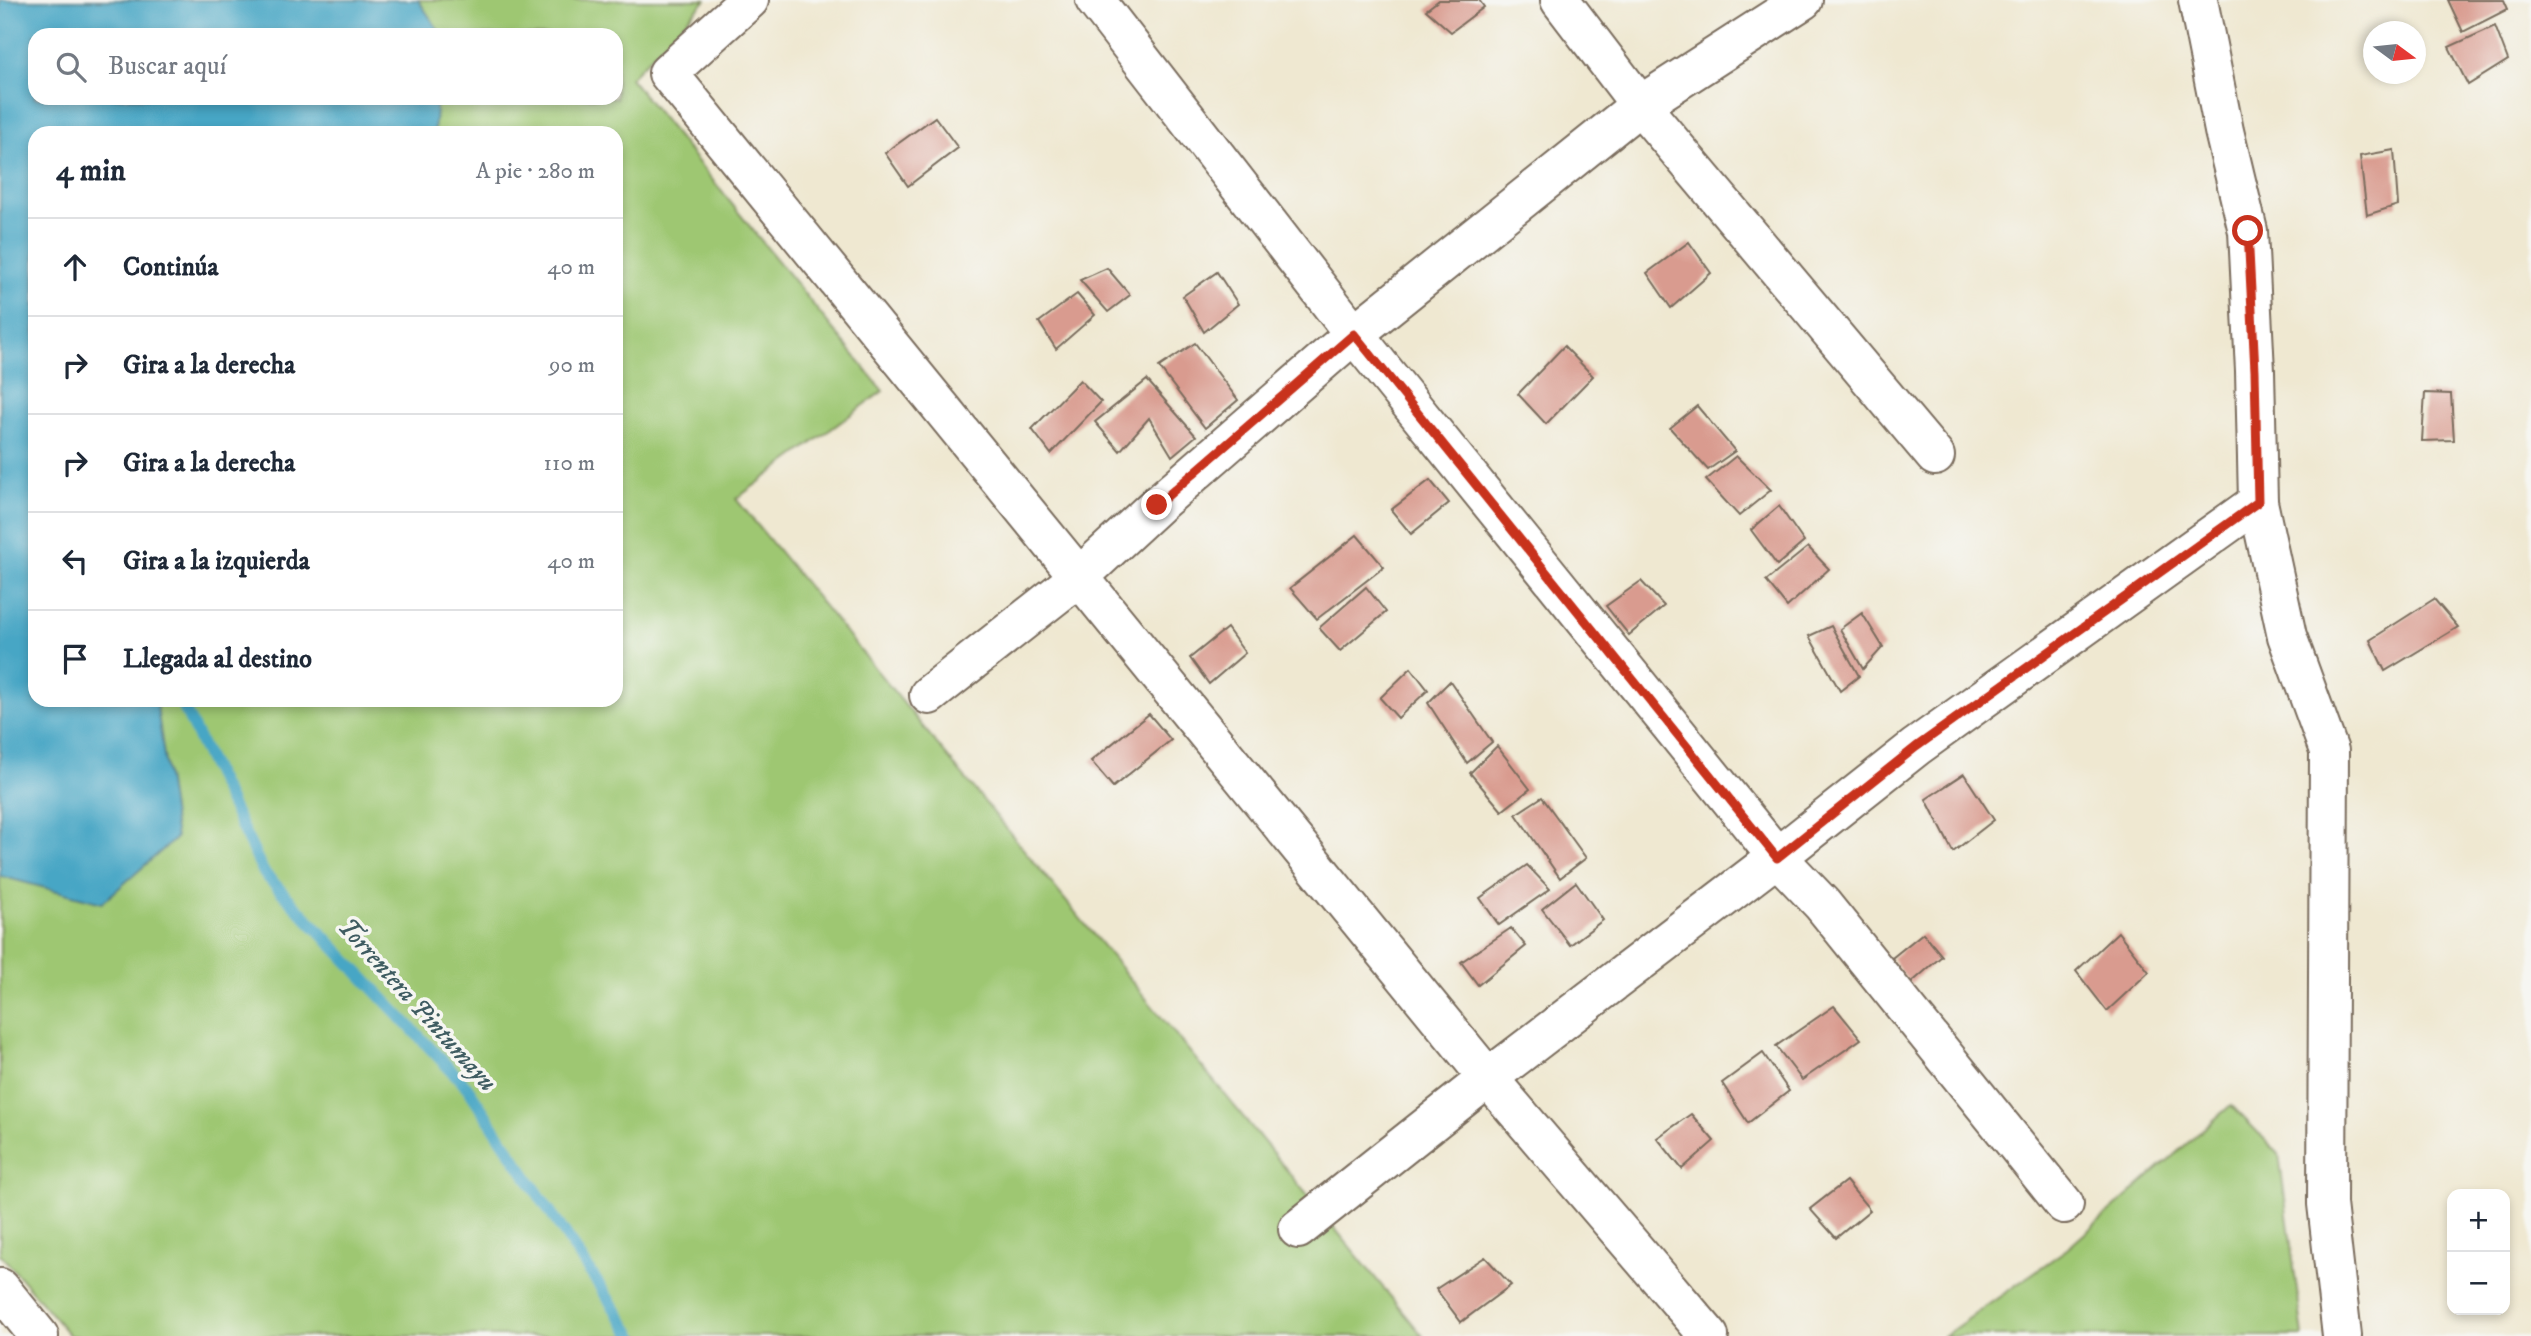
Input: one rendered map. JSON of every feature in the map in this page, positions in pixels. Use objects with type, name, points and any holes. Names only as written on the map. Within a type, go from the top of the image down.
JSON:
[{"type":"street","points":[[749,0],[668,73],[1488,1078],[1709,1336]]},
{"type":"street","points":[[1095,0],[1354,334],[1777,858],[1822,904],[2064,1204]]},
{"type":"street","points":[[1560,0],[1640,105],[1935,456]]},
{"type":"street","points":[[929,695],[1079,577],[1157,505],[1354,334],[1640,105],[1803,0]]},
{"type":"street","points":[[2199,0],[2224,131],[2248,231],[2258,502],[2287,635],[2329,751],[2328,1204],[2342,1336]]},
{"type":"street","points":[[1298,1229],[1488,1078],[1777,858],[1916,747],[2258,502]]},
{"type":"street","points":[[0,1288],[39,1336]]},
{"type":"green space","points":[[0,0],[706,0],[630,78],[883,391],[736,499],[1423,1336],[70,1336],[0,1254]]},
{"type":"green space","points":[[2231,1105],[2279,1154],[2303,1336],[1944,1336],[2067,1249]]},
{"type":"water","points":[[0,0],[418,0],[437,28],[28,28],[28,105],[436,105],[435,126],[28,126],[28,707],[157,707],[176,838],[102,903],[0,876]]},
{"type":"building","points":[[1439,0],[1479,0],[1484,7],[1451,32],[1426,10]]},
{"type":"building","points":[[2448,0],[2504,0],[2508,9],[2463,32]]},
{"type":"building","points":[[2495,26],[2508,60],[2468,85],[2449,47]]},
{"type":"building","points":[[935,117],[958,148],[908,186],[885,153]]},
{"type":"building","points":[[2394,150],[2398,205],[2367,215],[2360,156]]},
{"type":"building","points":[[1689,242],[1711,273],[1671,308],[1647,273]]},
{"type":"building","points":[[1107,268],[1130,295],[1108,312],[1080,280]]},
{"type":"building","points":[[1217,272],[1238,304],[1204,332],[1183,296]]},
{"type":"building","points":[[1077,294],[1095,315],[1056,349],[1039,322]]},
{"type":"building","points":[[1195,343],[1238,400],[1205,428],[1159,367]]},
{"type":"building","points":[[1564,346],[1593,376],[1546,424],[1518,394]]},
{"type":"building","points":[[1080,380],[1101,402],[1051,454],[1032,429]]},
{"type":"building","points":[[1147,380],[1196,436],[1172,456],[1149,418],[1120,451],[1095,422]]},
{"type":"building","points":[[2425,393],[2451,394],[2454,440],[2422,441]]},
{"type":"building","points":[[1697,406],[1735,451],[1708,470],[1670,428]]},
{"type":"building","points":[[1736,456],[1771,490],[1739,516],[1706,480]]},
{"type":"building","points":[[1430,480],[1449,503],[1411,534],[1391,510]]},
{"type":"building","points":[[1779,506],[1804,542],[1777,565],[1751,530]]},
{"type":"building","points":[[1357,535],[1384,567],[1317,619],[1290,588]]},
{"type":"building","points":[[1808,547],[1829,569],[1787,607],[1766,581]]},
{"type":"building","points":[[1641,581],[1664,606],[1629,635],[1606,606]]},
{"type":"building","points":[[1366,587],[1386,612],[1340,651],[1319,628]]},
{"type":"building","points":[[2434,599],[2458,627],[2385,671],[2370,640]]},
{"type":"building","points":[[1862,613],[1883,647],[1863,669],[1840,629]]},
{"type":"building","points":[[1831,626],[1859,676],[1840,691],[1809,636]]},
{"type":"building","points":[[1227,628],[1245,653],[1209,684],[1190,658]]},
{"type":"building","points":[[1411,668],[1428,690],[1398,718],[1380,698]]},
{"type":"building","points":[[1450,681],[1492,742],[1467,763],[1428,703]]},
{"type":"building","points":[[1149,714],[1171,740],[1113,787],[1091,761]]},
{"type":"building","points":[[1497,746],[1530,789],[1502,811],[1470,773]]},
{"type":"building","points":[[1964,774],[1994,820],[1953,852],[1926,799]]},
{"type":"building","points":[[1542,797],[1586,858],[1560,878],[1516,814]]},
{"type":"building","points":[[1527,865],[1550,889],[1499,925],[1480,898]]},
{"type":"building","points":[[1576,882],[1603,920],[1570,945],[1542,909]]},
{"type":"building","points":[[1511,928],[1526,946],[1478,985],[1461,962]]},
{"type":"building","points":[[2118,932],[2149,972],[2107,1011],[2076,971]]},
{"type":"building","points":[[1923,933],[1942,956],[1910,984],[1892,958]]},
{"type":"building","points":[[1834,1006],[1861,1039],[1802,1080],[1776,1046]]},
{"type":"building","points":[[1763,1053],[1789,1091],[1748,1123],[1722,1083]]},
{"type":"building","points":[[1691,1114],[1714,1141],[1682,1169],[1657,1138]]},
{"type":"building","points":[[1846,1181],[1870,1210],[1836,1238],[1810,1209]]},
{"type":"building","points":[[1485,1257],[1511,1285],[1461,1322],[1436,1289]]},
{"type":"waterway","name":"Torrentera Pintumayu","points":[[183,707],[264,873],[467,1087],[633,1336]]},
{"type":"route","points":[[1157,505],[1354,334],[1777,858],[1916,747],[2258,502],[2248,231]]}]
